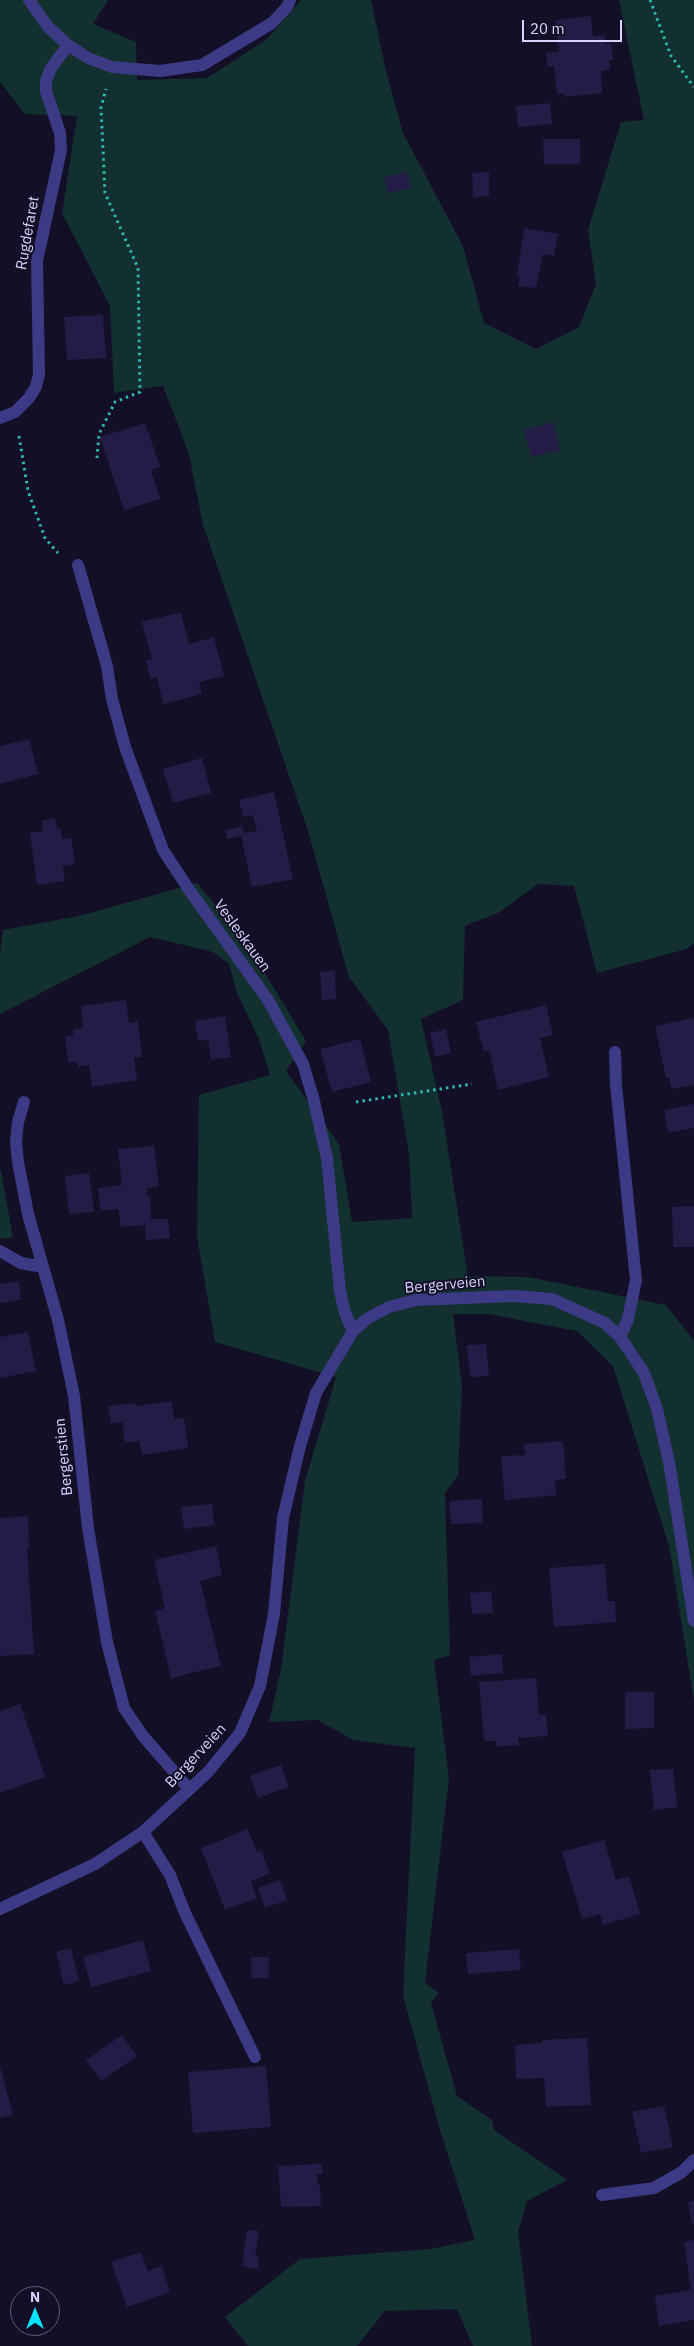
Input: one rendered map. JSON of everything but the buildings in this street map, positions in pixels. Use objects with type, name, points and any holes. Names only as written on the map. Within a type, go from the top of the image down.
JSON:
[{"type":"street","points":[[29,0],[48,27],[68,45],[88,58],[112,67],[160,71],[202,65],[272,23],[287,7],[290,0]]},
{"type":"street","name":"Rugdefaret","points":[[0,418],[15,412],[29,398],[36,387],[39,374],[37,261],[61,150],[60,133],[46,91],[46,81],[51,68],[68,45]]},
{"type":"street","name":"Vesleskauen","points":[[78,565],[107,666],[112,699],[125,747],[163,850],[268,1000],[303,1064],[313,1097],[327,1158],[340,1291],[345,1313],[353,1331]]},
{"type":"street","points":[[615,1052],[616,1086],[636,1280],[628,1319],[620,1337]]},
{"type":"street","name":"Bergerstien","points":[[24,1102],[18,1122],[16,1142],[18,1162],[28,1214],[58,1320],[74,1396],[88,1528],[107,1642],[124,1708],[143,1736],[189,1789]]},
{"type":"street","points":[[0,1251],[21,1264],[43,1267]]},
{"type":"street","name":"Bergerveien","points":[[0,1909],[95,1864],[143,1832],[208,1772],[240,1733],[260,1686],[274,1614],[282,1518],[300,1446],[316,1393],[353,1331],[368,1318],[389,1307],[416,1300],[513,1296],[552,1299],[605,1323],[620,1337],[644,1373],[657,1409],[669,1462],[694,1621]]},
{"type":"street","points":[[143,1832],[170,1875],[185,1913],[255,2057]]},
{"type":"street","points":[[602,2195],[654,2188],[682,2172],[694,2160]]},
{"type":"path","points":[[650,0],[672,56],[694,88]]},
{"type":"path","points":[[97,458],[99,434],[115,402],[140,392],[138,268],[105,193],[101,107],[112,67]]},
{"type":"path","points":[[15,412],[28,491],[45,538],[60,555],[78,565]]},
{"type":"path","points":[[356,1102],[472,1084]]},
{"type":"green space","points":[[0,0],[108,0],[93,24],[136,42],[137,80],[207,78],[267,39],[301,0],[371,0],[386,71],[403,133],[463,246],[484,323],[536,349],[579,327],[596,284],[588,230],[621,122],[644,120],[619,0],[694,0],[694,943],[687,949],[597,973],[574,886],[538,884],[500,912],[465,926],[463,1000],[421,1019],[442,1112],[468,1276],[528,1277],[666,1305],[694,1341],[694,1701],[669,1546],[613,1366],[577,1331],[488,1314],[453,1314],[462,1386],[458,1475],[445,1493],[450,1655],[434,1660],[449,1778],[425,1983],[439,1993],[431,2003],[457,2096],[492,2120],[494,2130],[567,2180],[527,2201],[518,2232],[532,2346],[473,2346],[457,2309],[385,2311],[357,2346],[248,2346],[225,2317],[300,2259],[430,2249],[475,2240],[440,2130],[403,1996],[415,1748],[353,1740],[318,1720],[269,1722],[281,1669],[305,1481],[336,1377],[215,1342],[197,1237],[199,1095],[270,1075],[259,1039],[237,993],[229,964],[213,952],[150,937],[0,1014],[0,954],[3,930],[79,916],[197,883],[246,942],[306,1041],[286,1071],[339,1144],[352,1222],[412,1218],[409,1154],[388,1030],[349,977],[308,831],[203,525],[189,454],[163,386],[114,393],[110,306],[62,213],[77,116],[25,114],[0,82]]},
{"type":"green space","points":[[0,1169],[13,1237],[0,1239]]}]
